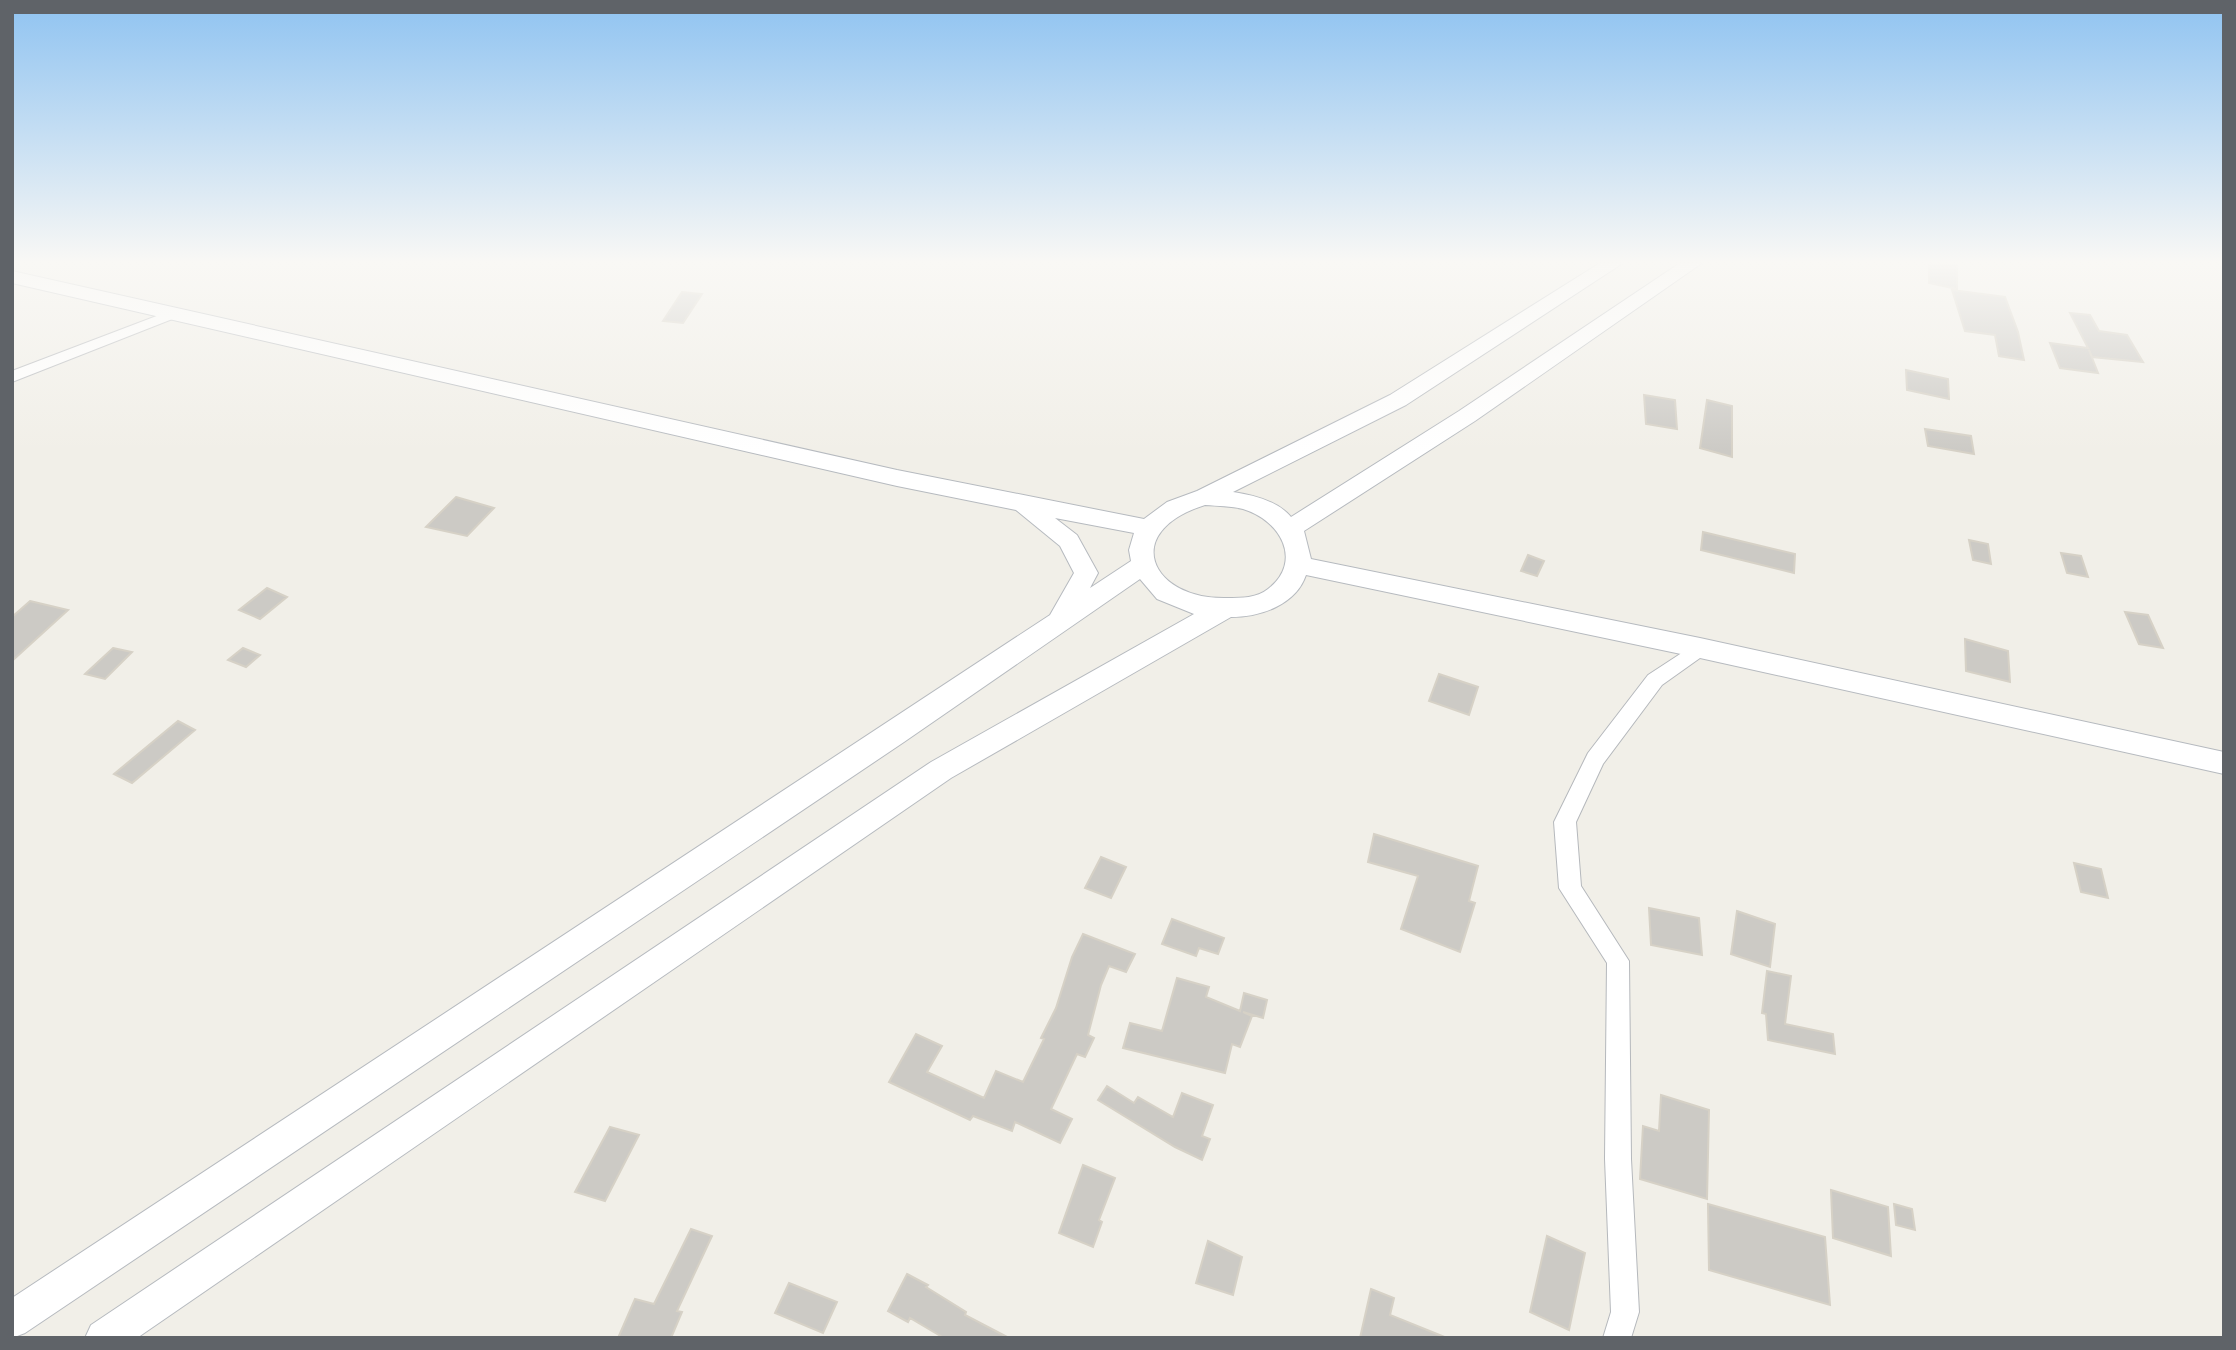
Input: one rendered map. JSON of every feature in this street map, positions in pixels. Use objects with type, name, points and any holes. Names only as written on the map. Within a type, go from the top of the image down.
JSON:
[{"type":"street","points":[[12,377],[142,326]]},
{"type":"street","points":[[230,326],[448,378],[897,478],[1148,528]]},
{"type":"street","points":[[1205,497],[1229,497],[1254,502],[1275,513],[1291,528],[1299,546],[1300,565],[1291,583],[1274,597],[1251,607],[1223,610],[1196,606],[1172,596],[1154,582],[1144,564],[1142,545],[1148,528],[1162,513],[1181,503],[1205,497],[1398,400],[1515,326]]},
{"type":"street","points":[[1291,528],[1467,416],[1600,326]]},
{"type":"street","points":[[1022,503],[1069,541],[1086,573],[1058,623]]},
{"type":"street","points":[[12,1320],[1144,564]]},
{"type":"street","points":[[1300,565],[1700,648],[2224,763]]},
{"type":"street","points":[[104,1338],[941,770],[1223,610]]},
{"type":"street","points":[[1617,1338],[1625,1312],[1618,1159],[1618,961],[1570,888],[1565,822],[1595,759],[1655,680],[1700,648]]},
{"type":"building","points":[[1963,326],[2016,326],[2024,360],[1999,356],[1995,335],[1965,331]]},
{"type":"building","points":[[2077,326],[2096,326],[2099,331],[2127,335],[2143,362],[2092,357],[2089,350],[2098,373],[2060,368],[2050,343],[2088,348]]},
{"type":"building","points":[[1906,370],[1948,379],[1949,399],[1907,390]]},
{"type":"building","points":[[1644,395],[1675,400],[1677,429],[1646,424]]},
{"type":"building","points":[[1707,400],[1732,406],[1732,457],[1700,448]]},
{"type":"building","points":[[1925,429],[1971,436],[1974,454],[1928,446]]},
{"type":"building","points":[[456,497],[494,508],[467,536],[426,527]]},
{"type":"building","points":[[1703,532],[1795,554],[1794,573],[1701,550]]},
{"type":"building","points":[[1969,540],[1988,544],[1991,564],[1973,560]]},
{"type":"building","points":[[2061,553],[2081,556],[2088,577],[2067,573]]},
{"type":"building","points":[[1528,555],[1544,561],[1537,576],[1521,571]]},
{"type":"building","points":[[267,588],[287,597],[260,619],[239,610]]},
{"type":"building","points":[[30,601],[68,610],[12,661],[12,617]]},
{"type":"building","points":[[2125,612],[2148,615],[2163,648],[2139,644]]},
{"type":"building","points":[[1965,639],[2008,651],[2010,682],[1966,671]]},
{"type":"building","points":[[113,648],[132,652],[105,679],[85,674]]},
{"type":"building","points":[[243,648],[260,655],[246,667],[228,660]]},
{"type":"building","points":[[1439,674],[1478,687],[1469,715],[1429,701]]},
{"type":"building","points":[[178,721],[195,730],[132,783],[114,774]]},
{"type":"building","points":[[1374,834],[1478,866],[1469,901],[1475,903],[1460,952],[1401,929],[1418,876],[1368,862]]},
{"type":"building","points":[[1101,857],[1126,867],[1111,898],[1085,888]]},
{"type":"building","points":[[2074,863],[2101,869],[2108,898],[2081,892]]},
{"type":"building","points":[[1649,908],[1699,918],[1702,955],[1651,945]]},
{"type":"building","points":[[1737,911],[1775,924],[1770,967],[1731,954]]},
{"type":"building","points":[[1172,919],[1224,938],[1218,954],[1199,948],[1196,956],[1162,944]]},
{"type":"building","points":[[1083,934],[1135,954],[1126,972],[1109,966],[1101,985],[1088,1035],[1094,1038],[1085,1057],[1077,1054],[1051,1109],[1072,1119],[1060,1143],[1015,1122],[1012,1131],[973,1116],[970,1120],[889,1082],[916,1034],[942,1046],[927,1072],[984,1098],[996,1071],[1023,1082],[1044,1039],[1041,1038],[1056,1008],[1072,957]]},
{"type":"building","points":[[1767,971],[1791,976],[1785,1024],[1833,1034],[1835,1054],[1768,1040],[1766,1014],[1762,1013]]},
{"type":"building","points":[[1177,978],[1209,987],[1206,997],[1240,1011],[1244,993],[1267,1000],[1263,1018],[1243,1012],[1252,1016],[1240,1047],[1232,1044],[1225,1073],[1123,1048],[1130,1023],[1162,1031]]},
{"type":"building","points":[[1107,1086],[1134,1103],[1138,1097],[1173,1117],[1182,1093],[1213,1105],[1202,1136],[1210,1139],[1202,1160],[1175,1147],[1098,1100]]},
{"type":"building","points":[[1661,1095],[1709,1110],[1707,1199],[1640,1179],[1643,1126],[1659,1131]]},
{"type":"building","points":[[610,1127],[639,1135],[605,1201],[575,1192]]},
{"type":"building","points":[[1083,1165],[1115,1178],[1099,1220],[1102,1222],[1093,1247],[1059,1233]]},
{"type":"building","points":[[1831,1190],[1888,1207],[1891,1256],[1833,1238]]},
{"type":"building","points":[[1708,1204],[1825,1237],[1830,1305],[1709,1270]]},
{"type":"building","points":[[1894,1204],[1912,1209],[1915,1230],[1896,1225]]},
{"type":"building","points":[[691,1229],[712,1236],[677,1311],[682,1312],[671,1338],[618,1338],[635,1299],[654,1304]]},
{"type":"building","points":[[1547,1236],[1585,1253],[1569,1330],[1530,1312]]},
{"type":"building","points":[[1208,1241],[1242,1257],[1233,1295],[1196,1283]]},
{"type":"building","points":[[907,1274],[928,1285],[926,1287],[966,1312],[965,1315],[1009,1338],[944,1338],[910,1318],[908,1322],[888,1311]]},
{"type":"building","points":[[789,1283],[837,1302],[823,1333],[775,1313]]},
{"type":"building","points":[[1371,1289],[1394,1298],[1390,1315],[1447,1338],[1360,1338]]}]
